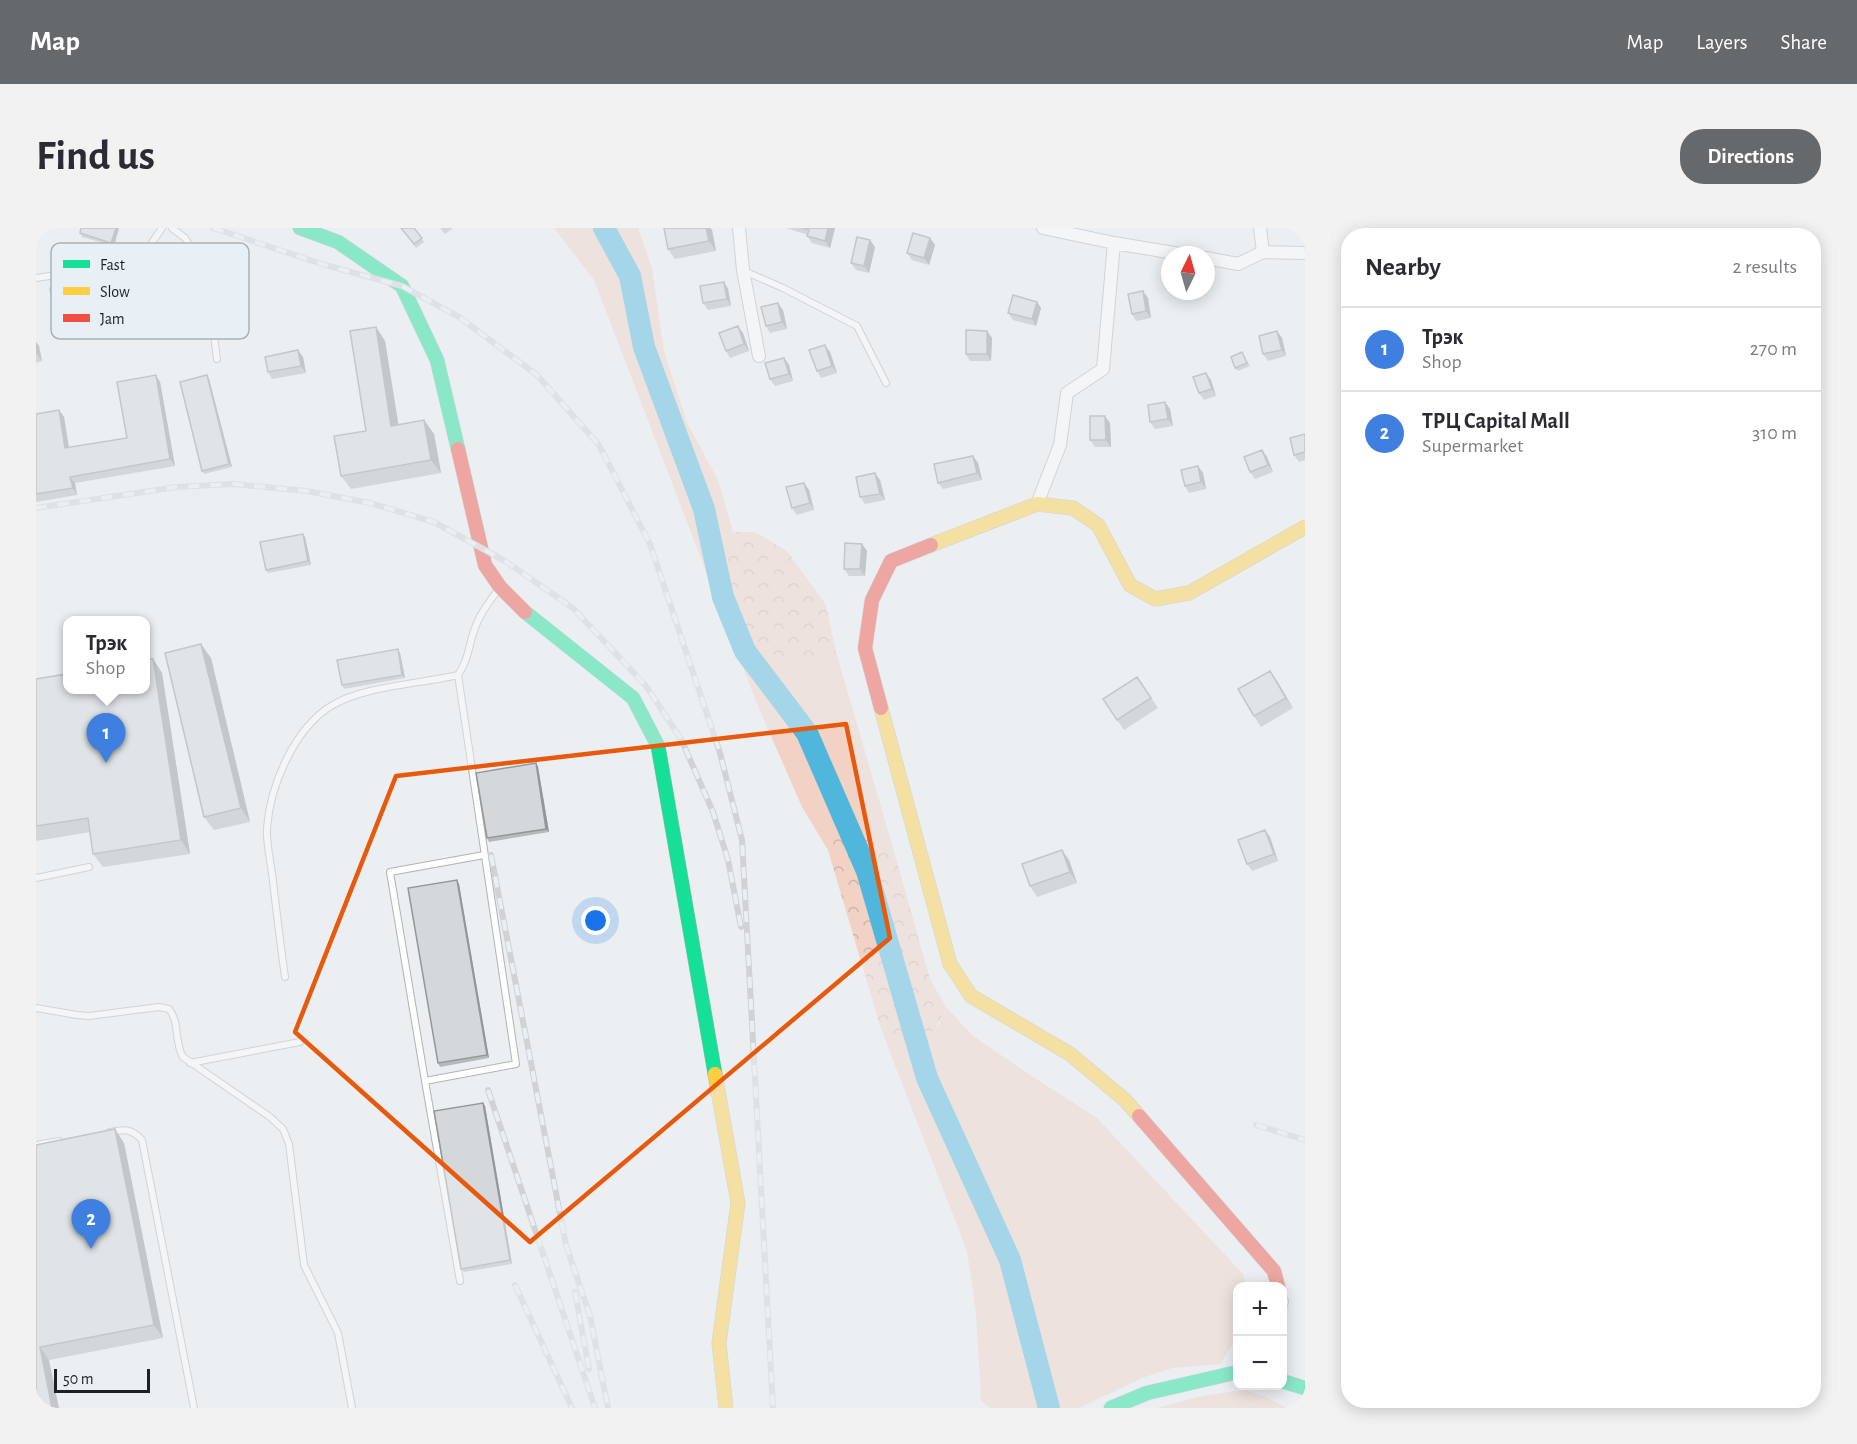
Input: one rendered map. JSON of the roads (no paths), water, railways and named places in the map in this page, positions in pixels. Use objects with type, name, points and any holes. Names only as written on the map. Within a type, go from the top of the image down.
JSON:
[{"type":"street","points":[[300,228],[338,242],[402,286],[437,360],[485,565],[500,587],[530,617],[633,698],[658,746],[738,1203],[719,1343],[726,1408]]},
{"type":"street","points":[[739,228],[743,270],[759,356]]},
{"type":"street","points":[[1043,228],[1161,251]]},
{"type":"street","points":[[1260,228],[1263,252]]},
{"type":"street","points":[[1037,504],[1060,445],[1067,393],[1103,369],[1114,243]]},
{"type":"street","points":[[1215,260],[1238,264],[1263,252],[1305,253]]},
{"type":"street","points":[[1277,1282],[1274,1271],[1125,1100],[1070,1054],[971,996],[950,964],[865,648],[872,600],[891,561],[1037,504],[1073,508],[1098,525],[1130,585],[1155,599],[1190,593],[1305,527]]},
{"type":"street","points":[[1111,1408],[1147,1393],[1233,1373]]},
{"type":"street","points":[[1287,1383],[1305,1388]]},
{"type":"lane","points":[[152,243],[162,228]]},
{"type":"lane","points":[[172,228],[188,243]]},
{"type":"lane","points":[[743,270],[857,326],[886,383]]},
{"type":"lane","points":[[36,278],[51,276]]},
{"type":"lane","points":[[214,339],[217,359]]},
{"type":"lane","points":[[425,1081],[516,1064],[458,675],[467,661],[473,633],[481,614],[500,587]]},
{"type":"lane","points":[[285,977],[266,829],[279,773],[297,742],[314,721],[331,706],[365,692],[458,675]]},
{"type":"lane","points":[[460,1281],[390,872],[484,855]]},
{"type":"lane","points":[[36,878],[89,867]]},
{"type":"lane","points":[[36,1008],[77,1016],[159,1007],[169,1009],[174,1016],[178,1050],[183,1057],[270,1117],[283,1129],[289,1144],[304,1265],[338,1333],[352,1408]]},
{"type":"lane","points":[[190,1063],[300,1042]]},
{"type":"lane","points":[[102,1133],[125,1130],[135,1133],[142,1140],[194,1408]]},
{"type":"lane","points":[[36,1144],[69,1139]]},
{"type":"waterway","points":[[604,228],[630,276],[644,347],[704,509],[723,597],[745,651],[807,733],[867,871],[927,1078],[1010,1260],[1049,1408]]},
{"type":"railway","points":[[213,228],[322,264],[402,286],[459,317],[537,375],[599,445],[650,544],[720,753],[742,840],[773,1408]]},
{"type":"railway","points":[[36,508],[177,487],[233,484],[307,491],[370,503],[434,522],[505,561],[573,608],[646,686],[681,739],[713,812],[728,860],[741,927]]},
{"type":"railway","points":[[491,855],[566,1245],[590,1316],[608,1408]]},
{"type":"railway","points":[[488,1090],[595,1408]]},
{"type":"railway","points":[[1256,1125],[1305,1140]]},
{"type":"railway","points":[[515,1285],[572,1408]]},
{"type":"railway","points":[[575,1292],[589,1369]]},
{"type":"place","name":"Трэк","points":[[106,763]]},
{"type":"place","name":"ТРЦ Capital Mall","points":[[91,1249]]}]
